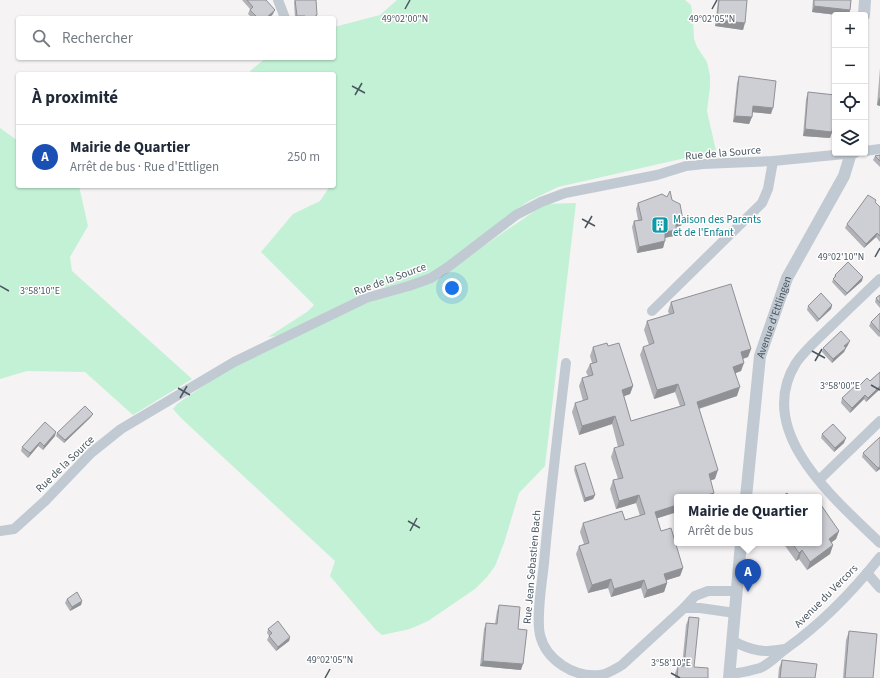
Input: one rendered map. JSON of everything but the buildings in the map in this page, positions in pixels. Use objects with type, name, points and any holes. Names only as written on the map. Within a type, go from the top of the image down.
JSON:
[{"type":"street","points":[[278,0],[284,16]]},
{"type":"street","points":[[864,12],[865,0]]},
{"type":"street","points":[[868,151],[880,149]]},
{"type":"street","name":"Rue de la Source","points":[[0,531],[14,529],[45,501],[91,453],[121,429],[234,362],[366,298],[409,286],[430,278],[448,267],[516,215],[541,202],[566,194],[657,175],[686,166],[773,161],[832,155]]},
{"type":"street","name":"Avenue d'Ettlingen","points":[[746,494],[760,356],[787,278],[844,176],[851,156]]},
{"type":"street","points":[[652,311],[762,203],[768,190],[773,161]]},
{"type":"street","points":[[880,279],[803,354],[796,363],[786,388],[784,412],[788,429],[794,444],[819,480],[840,504],[880,543]]},
{"type":"street","name":"Rue Jean Sebastien Bach","points":[[566,363],[553,469],[540,608],[540,633],[546,649],[552,658],[561,666],[578,673],[599,677],[622,665],[695,596],[708,591],[737,591]]},
{"type":"street","points":[[819,480],[880,421]]},
{"type":"street","points":[[730,676],[741,546]]},
{"type":"street","name":"Avenue du Vercors","points":[[730,676],[760,668],[772,661],[811,629],[843,599],[880,557]]},
{"type":"street","points":[[867,573],[880,588]]},
{"type":"street","points":[[684,608],[700,608],[735,613]]},
{"type":"street","name":"Avenue du Vercors","points":[[733,641],[741,646],[758,651],[770,652],[785,649]]},
{"type":"green space","points":[[397,0],[685,0],[691,5],[694,39],[697,47],[707,62],[710,76],[707,111],[716,151],[558,187],[529,201],[505,217],[480,238],[430,273],[412,281],[395,286],[360,290],[361,295],[276,336],[268,337],[307,312],[314,305],[261,252],[293,214],[320,201],[329,188],[336,188],[336,72],[250,71],[264,60],[336,60],[336,26],[380,15]]},
{"type":"green space","points":[[0,128],[16,140],[16,188],[79,188],[88,226],[70,257],[72,271],[192,379],[133,415],[85,372],[27,371],[0,379]]},
{"type":"green space","points":[[576,203],[545,466],[519,493],[504,543],[495,566],[487,577],[475,589],[428,621],[410,629],[382,635],[330,576],[335,561],[173,409],[177,404],[235,364],[355,306],[409,291],[431,283],[545,204]]},
{"type":"place","name":"Maison des Parents et de l'Enfant","points":[[660,225]]},
{"type":"place","name":"Mairie de Quartier","points":[[748,592]]}]
